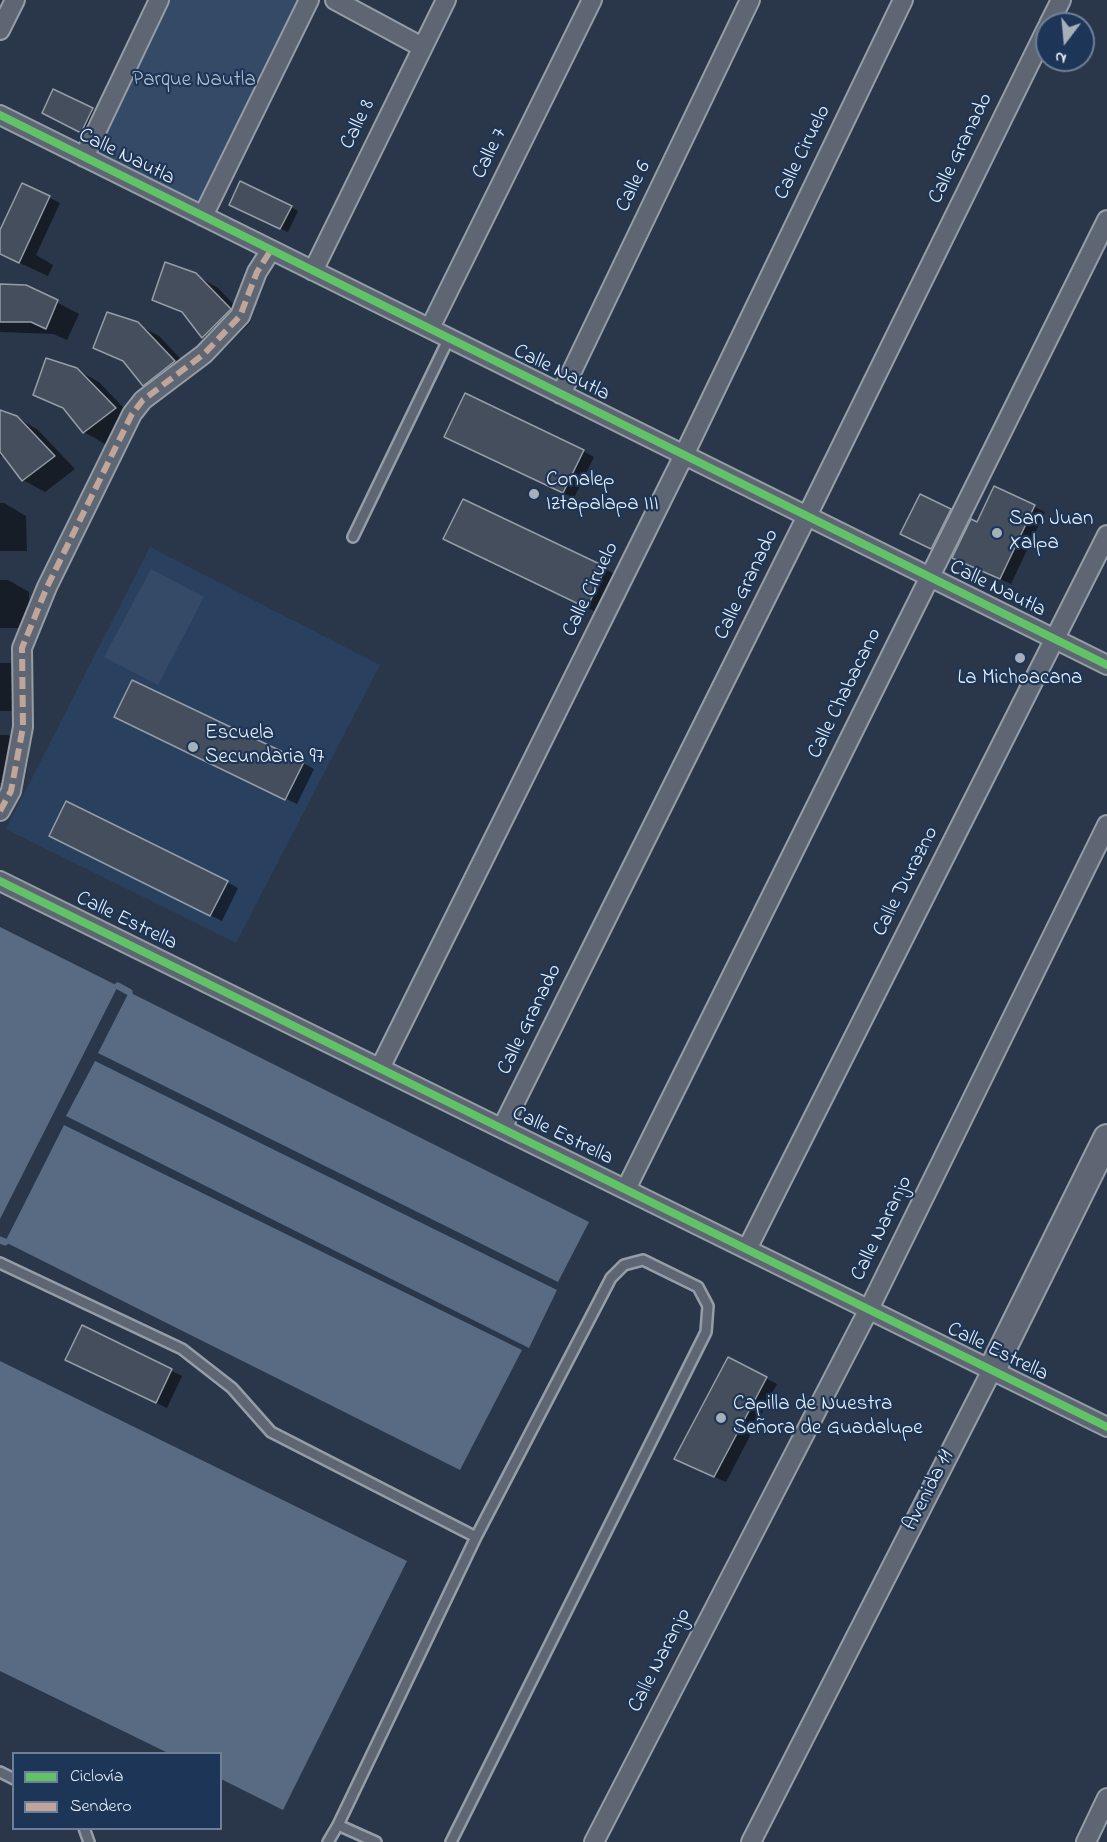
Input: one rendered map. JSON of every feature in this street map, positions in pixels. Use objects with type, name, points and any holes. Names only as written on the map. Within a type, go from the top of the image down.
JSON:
[{"type":"street","points":[[0,30],[15,0]]},
{"type":"street","points":[[84,157],[159,0]]},
{"type":"street","points":[[203,216],[309,0]]},
{"type":"street","points":[[335,0],[422,47]]},
{"type":"street","name":"Calle 8","points":[[313,271],[446,0]]},
{"type":"street","name":"Calle 7","points":[[430,328],[592,0]]},
{"type":"street","name":"Calle 6","points":[[561,394],[750,0]]},
{"type":"street","name":"Calle Ciruelo","points":[[380,1068],[684,455],[903,0]]},
{"type":"street","name":"Calle Granado","points":[[502,1128],[1035,52]]},
{"type":"street","name":"Calle Nautla","points":[[0,115],[1107,665]]},
{"type":"street","name":"Calle Chabacano","points":[[626,1189],[1107,220]]},
{"type":"street","points":[[0,811],[11,791],[23,727],[22,648],[52,576],[132,414],[143,400],[204,354],[240,316],[257,272],[271,250]]},
{"type":"street","name":"Calle Durazno","points":[[747,1249],[1107,535]]},
{"type":"street","name":"Calle Naranjo","points":[[594,1842],[869,1309],[1107,825]]},
{"type":"street","name":"Calle Estrella","points":[[0,880],[1107,1427]]},
{"type":"street","name":"Avenida 11","points":[[751,1842],[992,1370],[1107,1138]]},
{"type":"street","points":[[1086,1842],[1107,1798]]},
{"type":"lane","points":[[353,537],[449,338]]},
{"type":"lane","points":[[328,1842],[476,1537],[611,1278],[624,1265],[643,1260],[698,1287],[708,1306],[706,1332],[451,1842]]},
{"type":"lane","points":[[0,1263],[182,1349],[232,1388],[271,1432],[476,1537]]},
{"type":"lane","points":[[338,1825],[376,1842]]},
{"type":"shaded area","name":"Escuela Secundaria 97","points":[[150,547],[380,665],[236,943],[6,829]]},
{"type":"shaded area","points":[[0,927],[118,986],[0,1219]]},
{"type":"shaded area","points":[[129,992],[589,1222],[558,1282],[98,1053]]},
{"type":"shaded area","points":[[95,1061],[557,1290],[529,1348],[66,1116]]},
{"type":"shaded area","points":[[64,1125],[522,1350],[460,1470],[5,1242]]},
{"type":"shaded area","points":[[0,1361],[407,1561],[283,1810],[222,1780],[222,1752],[166,1752],[0,1671]]},
{"type":"green space","name":"Parque Nautla","points":[[159,0],[307,0],[203,216],[84,157]]},
{"type":"green space","points":[[151,569],[204,597],[158,685],[104,657]]},
{"type":"building","points":[[53,89],[93,108],[81,133],[42,113]]},
{"type":"building","points":[[240,181],[292,206],[280,229],[229,205]]},
{"type":"building","points":[[22,183],[50,196],[19,263],[0,254],[0,230]]},
{"type":"building","points":[[165,262],[196,273],[231,309],[202,338],[182,312],[152,300]]},
{"type":"building","points":[[0,284],[26,285],[58,300],[46,329],[31,322],[0,322]]},
{"type":"building","points":[[107,312],[138,322],[175,361],[143,386],[123,361],[93,348]]},
{"type":"building","points":[[46,358],[77,368],[116,408],[83,433],[63,408],[33,395]]},
{"type":"building","points":[[465,393],[584,450],[563,493],[444,437]]},
{"type":"building","points":[[0,410],[17,416],[55,456],[22,481],[0,452]]},
{"type":"building","name":"San Juan Xalpa","points":[[994,486],[1035,505],[1000,579],[952,558],[971,519],[977,522]]},
{"type":"building","points":[[920,494],[951,509],[931,549],[900,534]]},
{"type":"building","points":[[463,499],[606,567],[587,608],[443,539]]},
{"type":"building","points":[[132,680],[304,762],[285,800],[114,717]]},
{"type":"building","points":[[66,801],[228,881],[210,916],[49,836]]},
{"type":"building","points":[[82,1325],[172,1369],[156,1403],[65,1360]]},
{"type":"building","name":"Capilla de Nuestra Señora de Guadalupe","points":[[728,1357],[767,1377],[714,1477],[674,1459]]},
{"type":"waterway","points":[[118,986],[129,992]]},
{"type":"waterway","points":[[0,1240],[5,1242]]},
{"type":"marked path","points":[[0,811],[11,791],[23,727],[22,648],[47,587],[132,414],[143,400],[204,354],[240,316],[257,272],[271,250]]},
{"type":"cycle path","points":[[0,115],[1107,665]]},
{"type":"cycle path","points":[[0,881],[1107,1427]]},
{"type":"place","name":"Conalep Iztapalapa III","points":[[534,494]]},
{"type":"place","name":"San Juan Xalpa","points":[[997,533]]},
{"type":"place","name":"La Michoacana","points":[[1020,658]]},
{"type":"place","name":"Escuela Secundaria 97","points":[[193,747]]},
{"type":"place","name":"Capilla de Nuestra Señora de Guadalupe","points":[[721,1418]]}]
